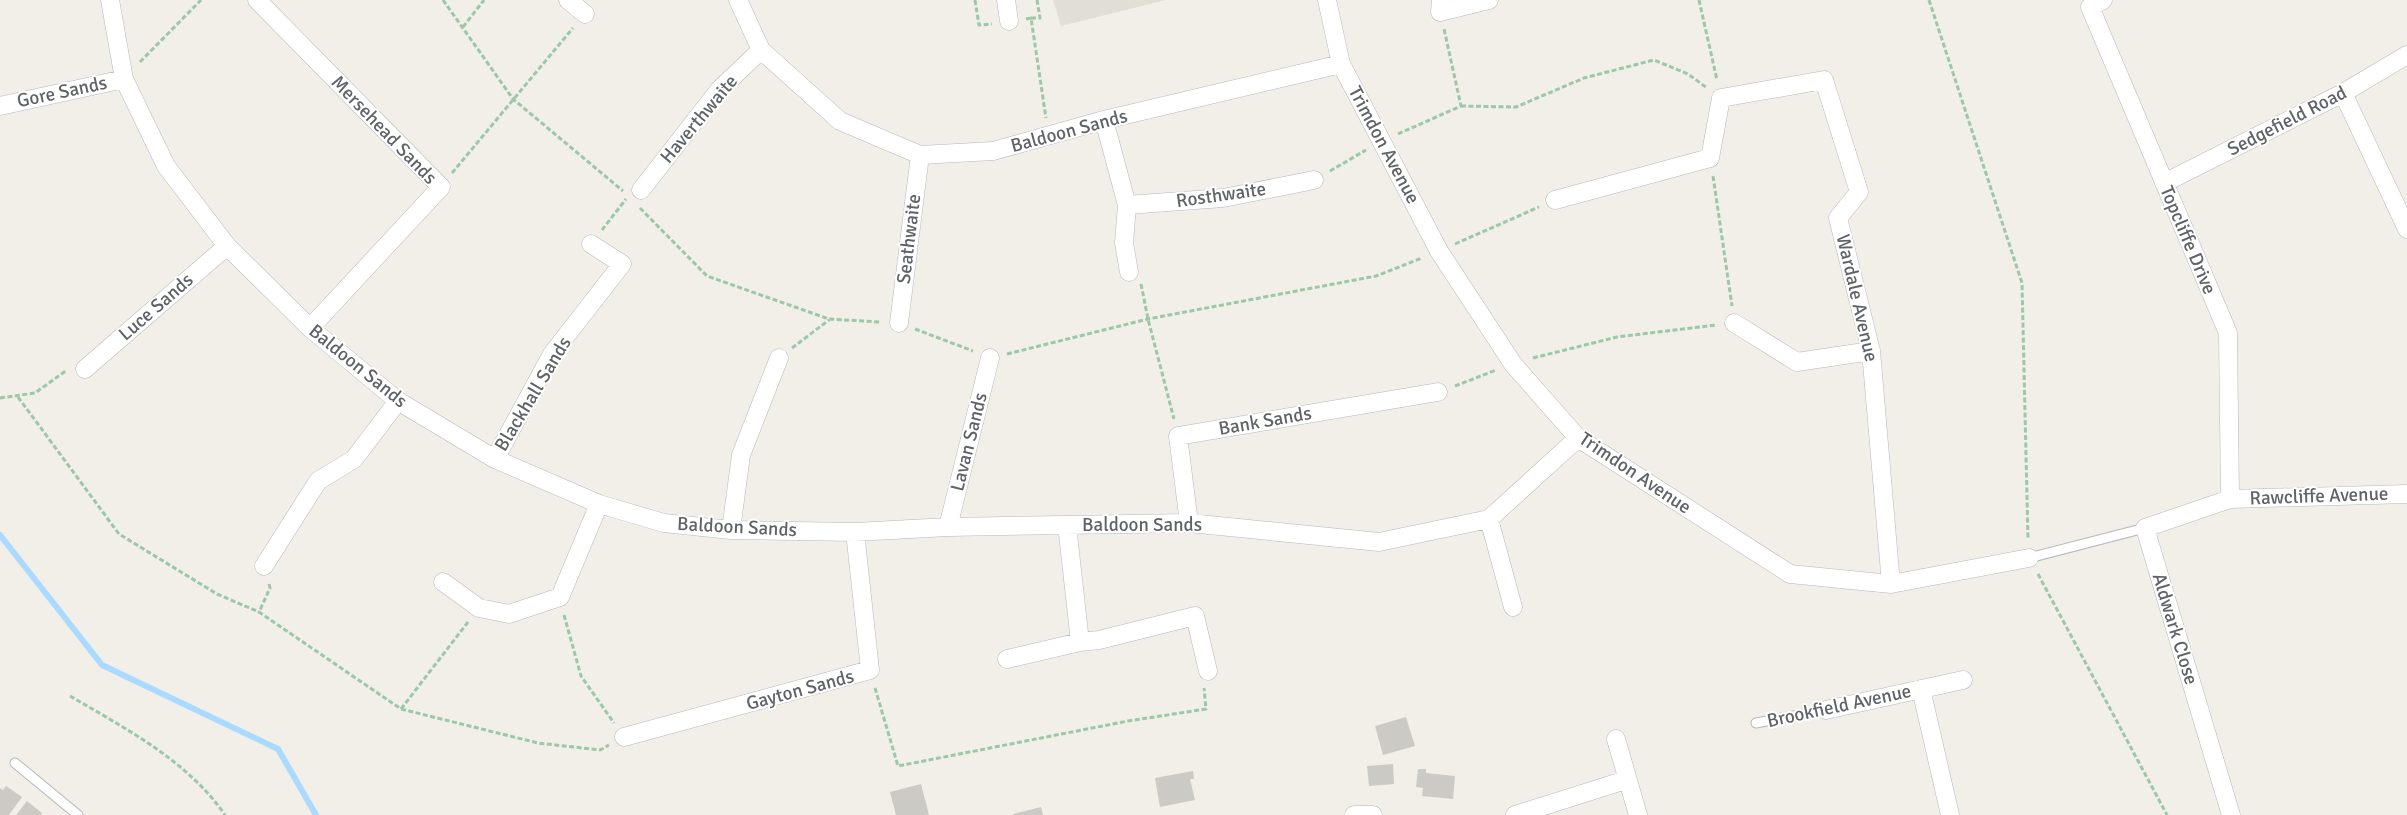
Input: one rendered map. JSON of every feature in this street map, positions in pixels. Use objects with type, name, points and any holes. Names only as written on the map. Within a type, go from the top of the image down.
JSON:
[{"type":"street","name":"Baldoon Sands","points":[[110,0],[124,79],[166,166],[227,246],[310,328],[398,400],[495,459],[599,504],[664,524],[731,530],[855,532],[948,527],[1189,523],[1379,542],[1489,519]]},
{"type":"street","name":"Mersehead Sands","points":[[257,0],[440,187],[310,328]]},
{"type":"street","points":[[568,0],[585,14]]},
{"type":"street","name":"Baldoon Sands","points":[[738,0],[761,50],[840,121],[920,155],[993,151],[1104,120],[1341,64]]},
{"type":"street","points":[[1006,0],[1009,21]]},
{"type":"street","name":"Trimdon Avenue","points":[[1327,0],[1341,64],[1439,251],[1513,364],[1578,438],[1790,574],[1891,584],[2029,558]]},
{"type":"street","points":[[1440,6],[1489,0]]},
{"type":"street","name":"Topcliffe Drive","points":[[2103,0],[2090,7],[2228,333],[2230,499]]},
{"type":"street","name":"Haverthwaite","points":[[634,193],[719,90],[761,50]]},
{"type":"street","name":"Sedgefield Road","points":[[2164,183],[2343,93],[2407,55]]},
{"type":"street","name":"Gore Sands","points":[[0,106],[124,79]]},
{"type":"street","name":"Wardale Avenue","points":[[1721,98],[1824,80],[1859,192],[1838,218],[1871,351],[1891,584]]},
{"type":"street","points":[[2343,93],[2407,229]]},
{"type":"street","points":[[1555,200],[1710,158],[1721,98]]},
{"type":"street","points":[[1104,120],[1128,205],[1124,243],[1129,272]]},
{"type":"street","name":"Seathwaite","points":[[899,323],[920,155]]},
{"type":"street","name":"Rosthwaite","points":[[1128,205],[1223,198],[1314,180]]},
{"type":"street","name":"Blackhall Sands","points":[[495,459],[552,354],[622,264],[591,244]]},
{"type":"street","name":"Luce Sands","points":[[85,369],[227,246]]},
{"type":"street","points":[[1734,323],[1797,362],[1871,351]]},
{"type":"street","points":[[731,530],[741,455],[779,358]]},
{"type":"street","name":"Lavan Sands","points":[[948,527],[990,358]]},
{"type":"street","name":"Bank Sands","points":[[1178,436],[1438,392]]},
{"type":"street","points":[[264,566],[318,481],[354,459],[398,400]]},
{"type":"street","points":[[1178,436],[1189,523]]},
{"type":"street","points":[[1513,606],[1489,519],[1578,438]]},
{"type":"street","name":"Rawcliffe Avenue","points":[[2230,499],[2407,494]]},
{"type":"street","points":[[2145,528],[2230,499]]},
{"type":"street","points":[[444,582],[480,608],[509,614],[560,597],[599,504]]},
{"type":"street","points":[[1067,525],[1080,642]]},
{"type":"street","name":"Aldwark Close","points":[[2145,528],[2231,815]]},
{"type":"street","name":"Gayton Sands","points":[[624,737],[870,670],[855,532]]},
{"type":"street","points":[[1007,659],[1080,642],[1099,640],[1195,616],[1208,671]]},
{"type":"street","name":"Brookfield Avenue","points":[[1826,710],[1963,680]]},
{"type":"street","name":"Brookfield Avenue","points":[[1922,689],[1950,815]]},
{"type":"street","points":[[1616,739],[1626,780],[1638,815]]},
{"type":"street","points":[[1515,815],[1626,780]]},
{"type":"street","points":[[1354,815],[1373,815]]},
{"type":"lane","points":[[2029,558],[2145,528]]},
{"type":"lane","name":"Brookfield Avenue","points":[[1756,723],[1826,710]]},
{"type":"lane","points":[[15,764],[78,815]]},
{"type":"path","points":[[124,79],[201,0]]},
{"type":"path","points":[[443,0],[513,99],[634,193],[707,276],[829,319],[899,323],[990,358],[1148,319],[1376,276],[1439,251],[1555,200]]},
{"type":"path","points":[[463,28],[484,0]]},
{"type":"path","points":[[975,0],[979,26],[1040,18],[1037,0]]},
{"type":"path","points":[[1699,0],[1721,98]]},
{"type":"path","points":[[1929,0],[2022,282],[2029,558],[2167,815]]},
{"type":"path","points":[[1440,6],[1462,106]]},
{"type":"path","points":[[440,187],[585,14]]},
{"type":"path","points":[[1031,18],[1048,136]]},
{"type":"path","points":[[1314,180],[1382,141],[1462,106],[1516,107],[1584,78],[1654,60],[1688,74],[1721,98]]},
{"type":"path","points":[[1438,392],[1513,364],[1617,336],[1734,323],[1710,158]]},
{"type":"path","points":[[591,244],[634,193]]},
{"type":"path","points":[[1129,272],[1141,282],[1148,319],[1178,436]]},
{"type":"path","points":[[779,358],[829,319]]},
{"type":"path","points":[[0,398],[18,397],[35,393],[78,360],[85,369]]},
{"type":"path","points":[[18,397],[119,534],[217,594],[259,612],[401,708],[538,743],[600,750],[624,737],[581,676],[560,597]]},
{"type":"path","points":[[259,612],[270,588],[264,566]]},
{"type":"path","points":[[401,708],[480,608]]},
{"type":"path","points":[[870,670],[898,766],[1206,709],[1204,690],[1208,671]]},
{"type":"path","points":[[70,696],[138,736],[192,776],[225,815]]},
{"type":"shaded area","points":[[1053,0],[1166,0],[1061,26]]},
{"type":"building","points":[[1406,717],[1415,746],[1383,755],[1375,726]]},
{"type":"building","points":[[1393,764],[1394,784],[1369,786],[1367,766]]},
{"type":"building","points":[[1418,769],[1426,769],[1426,773],[1455,776],[1453,799],[1422,796],[1423,788],[1416,787]]},
{"type":"building","points":[[1193,771],[1194,779],[1190,779],[1195,800],[1160,807],[1155,778]]},
{"type":"building","points":[[921,784],[929,815],[896,815],[890,792]]},
{"type":"building","points":[[6,786],[22,797],[9,815],[0,815],[0,788],[3,790]]},
{"type":"building","points":[[27,801],[42,813],[41,815],[16,815]]},
{"type":"building","points":[[1041,807],[1043,815],[1013,814]]},
{"type":"waterway","points":[[0,535],[102,665],[278,749],[316,815]]}]
